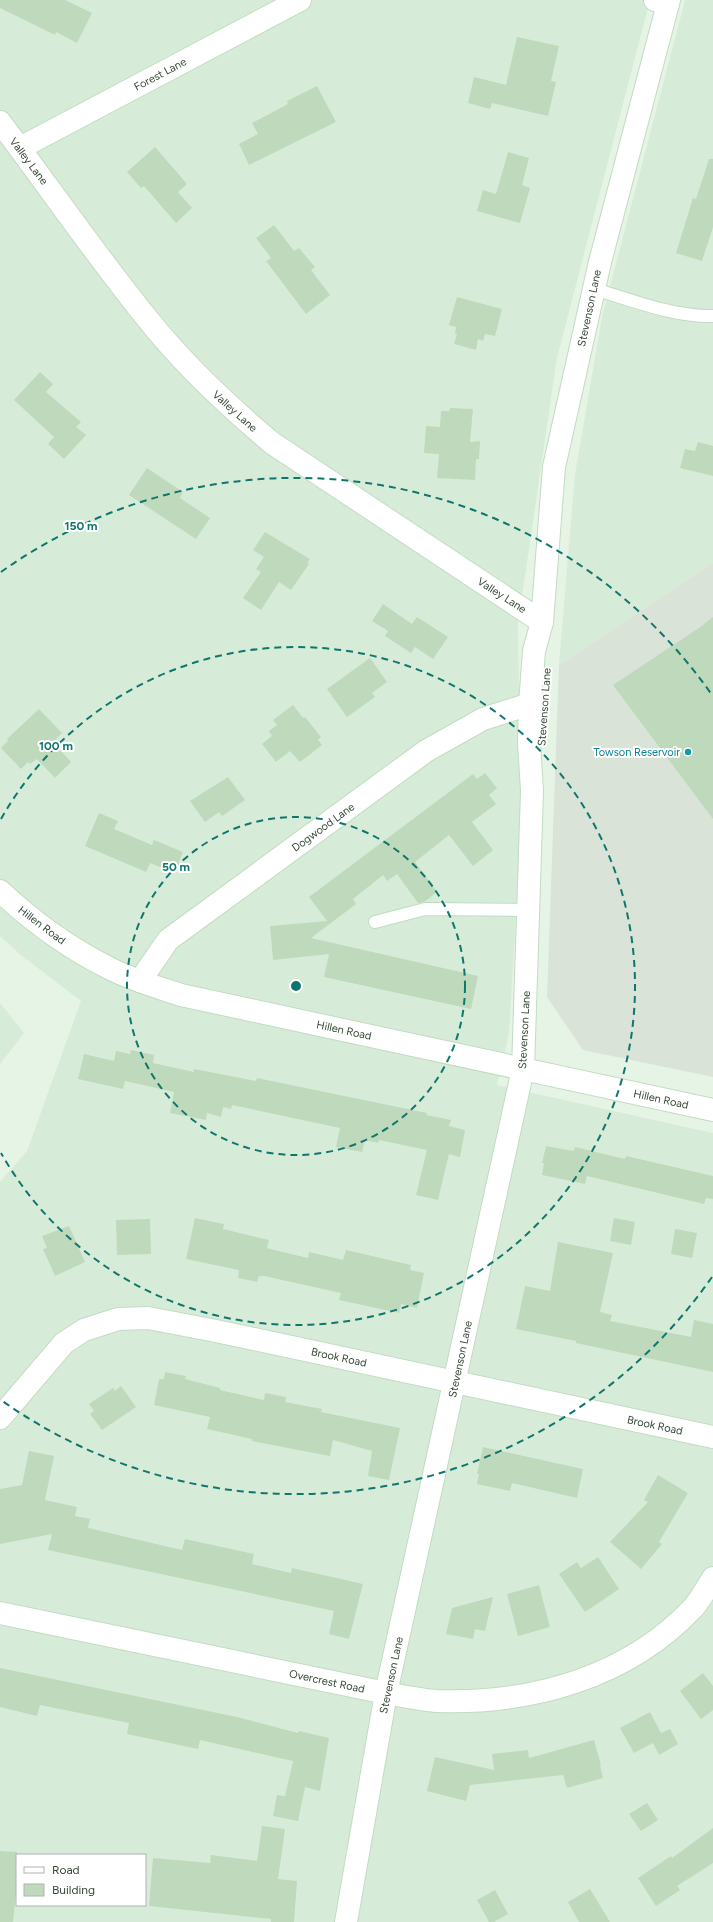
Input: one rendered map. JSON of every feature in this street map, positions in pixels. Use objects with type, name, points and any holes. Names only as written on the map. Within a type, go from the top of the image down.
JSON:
[{"type":"street","name":"Forest Lane","points":[[20,148],[300,0]]},
{"type":"street","name":"Stevenson Lane","points":[[346,1922],[386,1693],[523,1069],[532,791],[529,742],[530,704],[534,650],[542,622],[554,468],[594,289],[664,1]]},
{"type":"street","name":"Valley Lane","points":[[0,122],[146,318],[200,378],[240,416],[272,443],[542,622]]},
{"type":"street","name":"Stevenson Lane","points":[[532,791],[542,745],[547,652],[542,622]]},
{"type":"street","name":"Dogwood Lane","points":[[140,981],[168,940],[426,752],[483,719],[530,704]]},
{"type":"street","name":"Hillen Road","points":[[0,891],[38,923],[73,948],[110,969],[181,995],[713,1110]]},
{"type":"street","name":"Brook Road","points":[[0,1418],[64,1343],[84,1330],[118,1319],[148,1318],[216,1331],[713,1437]]},
{"type":"street","name":"Overcrest Road","points":[[0,1613],[386,1693],[436,1701],[484,1701],[546,1690],[586,1679],[628,1660],[663,1636],[694,1607],[713,1578]]},
{"type":"lane","points":[[594,289],[694,317],[713,316]]},
{"type":"lane","points":[[375,922],[425,909],[529,910]]},
{"type":"shaded area","points":[[0,0],[650,0],[557,358],[518,624],[521,828],[509,1034],[497,1085],[713,1133],[713,1922],[0,1922],[0,1182],[27,1151],[81,1001],[22,956],[0,936]]},
{"type":"shaded area","points":[[685,0],[713,0],[713,563],[559,665],[575,474],[602,317]]},
{"type":"shaded area","name":"Towson Reservoir","points":[[713,563],[713,1077],[583,1050],[547,997],[559,665]]},
{"type":"shaded area","points":[[0,1003],[24,1033],[0,1064]]},
{"type":"building","points":[[0,0],[65,0],[92,13],[77,43],[56,32],[55,35],[0,8]]},
{"type":"building","points":[[517,37],[559,46],[551,81],[556,82],[548,116],[492,103],[490,109],[468,103],[474,77],[506,85]]},
{"type":"building","points":[[317,86],[336,122],[249,165],[239,144],[258,134],[252,123],[288,104],[287,101]]},
{"type":"building","points":[[155,147],[187,184],[178,192],[192,208],[176,223],[144,186],[141,188],[127,172]]},
{"type":"building","points":[[508,152],[529,158],[522,185],[530,188],[520,223],[477,211],[483,190],[496,194]]},
{"type":"building","points":[[709,159],[713,159],[713,227],[702,261],[676,253],[693,198],[696,199]]},
{"type":"building","points":[[274,225],[294,251],[299,248],[315,267],[311,270],[330,295],[306,314],[266,261],[271,258],[256,238]]},
{"type":"building","points":[[457,297],[502,309],[495,336],[485,334],[483,341],[478,339],[476,350],[454,344],[457,334],[455,334],[456,327],[449,325]]},
{"type":"building","points":[[40,372],[53,384],[46,392],[81,422],[76,427],[86,435],[64,459],[48,444],[54,437],[14,400]]},
{"type":"building","points":[[450,408],[473,409],[470,442],[480,441],[479,459],[476,459],[475,480],[437,478],[439,454],[424,453],[426,426],[440,427],[441,411],[449,411]]},
{"type":"building","points":[[698,442],[713,446],[713,476],[680,468],[685,449],[695,451]]},
{"type":"building","points":[[147,468],[183,492],[180,498],[210,518],[196,539],[129,495]]},
{"type":"building","points":[[265,532],[310,559],[307,563],[309,564],[291,590],[279,582],[261,610],[243,598],[261,572],[256,569],[264,557],[253,550]]},
{"type":"building","points":[[383,604],[412,624],[417,617],[448,637],[433,659],[415,647],[411,653],[385,636],[388,631],[372,621]]},
{"type":"building","name":"Towson Reservoir","points":[[713,617],[713,819],[613,685],[699,628]]},
{"type":"building","points":[[370,658],[387,682],[372,693],[375,697],[347,717],[327,689]]},
{"type":"building","points":[[293,705],[321,737],[318,740],[322,745],[300,762],[290,751],[276,762],[262,744],[272,736],[269,731],[277,725],[273,720]]},
{"type":"building","points":[[39,709],[62,733],[53,742],[71,762],[55,778],[37,759],[30,764],[28,762],[21,769],[1,748],[8,741],[7,739]]},
{"type":"building","points":[[485,773],[497,788],[489,795],[496,804],[472,822],[493,850],[473,866],[449,835],[415,862],[437,892],[424,902],[418,903],[397,874],[387,881],[383,875],[353,899],[356,904],[311,938],[478,976],[471,1009],[324,977],[329,954],[273,960],[270,926],[327,921],[309,897],[473,774],[477,779]]},
{"type":"building","points":[[228,777],[245,800],[222,816],[219,812],[205,822],[190,801]]},
{"type":"building","points":[[99,813],[118,821],[114,829],[152,845],[154,840],[183,852],[174,873],[150,863],[146,872],[85,846]]},
{"type":"building","points":[[131,1050],[154,1055],[153,1063],[194,1072],[194,1069],[256,1081],[257,1078],[427,1113],[426,1115],[451,1120],[449,1126],[465,1130],[460,1157],[449,1154],[438,1200],[416,1195],[427,1150],[379,1140],[378,1143],[365,1140],[362,1152],[336,1147],[340,1128],[232,1105],[231,1109],[223,1107],[221,1117],[207,1113],[206,1120],[170,1113],[174,1092],[125,1081],[123,1089],[78,1079],[84,1054],[114,1061],[116,1051],[130,1054]]},
{"type":"building","points":[[546,1146],[574,1151],[575,1147],[625,1159],[626,1156],[713,1176],[713,1199],[706,1198],[704,1204],[587,1176],[585,1184],[542,1175],[544,1163],[542,1163]]},
{"type":"building","points":[[195,1218],[224,1224],[223,1229],[269,1240],[267,1248],[308,1258],[309,1252],[343,1260],[346,1250],[411,1265],[410,1270],[424,1273],[417,1308],[401,1304],[399,1313],[339,1300],[341,1293],[264,1276],[259,1276],[257,1282],[238,1278],[239,1270],[186,1259]]},
{"type":"building","points":[[614,1218],[635,1222],[631,1245],[610,1241]]},
{"type":"building","points":[[150,1219],[151,1254],[117,1255],[116,1220]]},
{"type":"building","points":[[69,1226],[85,1262],[55,1276],[43,1249],[47,1248],[42,1236]]},
{"type":"building","points":[[675,1229],[697,1233],[692,1258],[671,1254]]},
{"type":"building","points":[[558,1242],[613,1253],[600,1312],[612,1315],[610,1321],[691,1337],[694,1320],[713,1324],[713,1372],[516,1329],[525,1286],[550,1291]]},
{"type":"building","points":[[165,1372],[186,1376],[185,1379],[220,1388],[220,1390],[264,1400],[265,1393],[286,1397],[285,1402],[322,1409],[321,1412],[400,1428],[389,1480],[368,1476],[372,1451],[333,1440],[330,1456],[252,1441],[252,1439],[207,1429],[210,1417],[154,1405],[159,1379],[164,1379]]},
{"type":"building","points":[[121,1386],[136,1407],[102,1430],[90,1414],[94,1411],[89,1404],[113,1388],[115,1391]]},
{"type":"building","points":[[483,1447],[583,1469],[577,1498],[512,1483],[510,1491],[477,1484],[479,1474],[477,1474]]},
{"type":"building","points":[[29,1451],[54,1456],[45,1500],[77,1507],[75,1516],[90,1519],[88,1528],[182,1550],[185,1539],[254,1554],[252,1564],[291,1573],[292,1568],[363,1584],[349,1639],[329,1634],[334,1611],[48,1550],[52,1534],[0,1544],[0,1489],[22,1485]]},
{"type":"building","points":[[658,1475],[688,1493],[659,1542],[662,1544],[641,1569],[610,1542],[648,1502],[644,1500]]},
{"type":"building","points":[[598,1557],[619,1589],[585,1612],[559,1574],[577,1562],[581,1568]]},
{"type":"building","points":[[539,1585],[550,1627],[518,1636],[507,1594]]},
{"type":"building","points":[[493,1597],[485,1631],[475,1629],[473,1639],[446,1634],[452,1608]]},
{"type":"building","points":[[0,1668],[237,1717],[298,1733],[299,1731],[329,1738],[320,1791],[305,1787],[298,1821],[273,1816],[277,1795],[285,1796],[293,1761],[200,1740],[198,1749],[127,1734],[129,1723],[40,1705],[37,1716],[0,1707]]},
{"type":"building","points":[[703,1673],[713,1686],[713,1710],[701,1719],[680,1691]]},
{"type":"building","points":[[650,1712],[661,1733],[670,1729],[678,1744],[659,1755],[653,1743],[634,1753],[620,1728]]},
{"type":"building","points":[[594,1740],[603,1778],[567,1788],[563,1775],[470,1785],[466,1801],[427,1791],[435,1757],[494,1770],[492,1754],[528,1750],[529,1758]]},
{"type":"building","points":[[647,1803],[658,1820],[641,1831],[629,1814]]},
{"type":"building","points":[[262,1826],[285,1829],[278,1879],[297,1881],[294,1922],[271,1922],[271,1919],[149,1906],[153,1858],[210,1863],[211,1855],[257,1861]]},
{"type":"building","points":[[713,1828],[713,1863],[677,1886],[680,1890],[656,1906],[638,1878],[671,1856],[672,1858]]},
{"type":"building","points":[[0,1851],[17,1852],[16,1891],[13,1922],[0,1922]]},
{"type":"building","points":[[590,1889],[610,1922],[579,1922],[568,1902]]},
{"type":"building","points":[[495,1890],[508,1914],[494,1922],[489,1922],[477,1900]]},
{"type":"place","name":"Towson Reservoir","points":[[688,752]]}]
